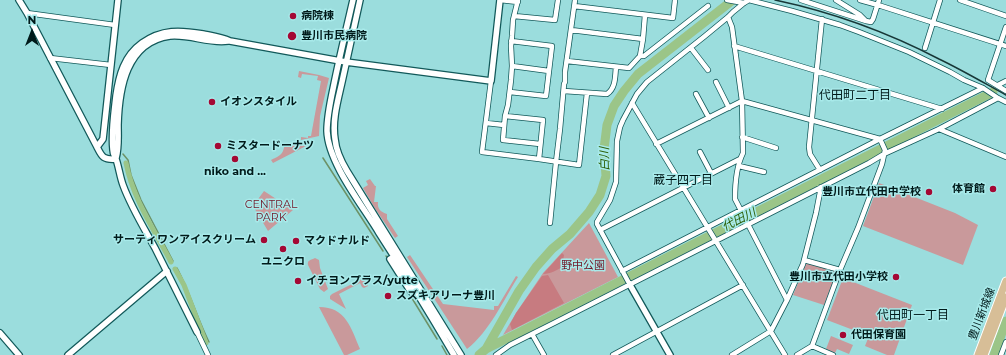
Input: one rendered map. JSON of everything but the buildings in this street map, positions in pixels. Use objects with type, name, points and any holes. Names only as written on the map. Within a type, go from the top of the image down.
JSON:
[{"type":"main road","name":"豊川新城線","points":[[984,355],[1004,298],[1006,281]]},
{"type":"main road","name":"豊川新城線","points":[[978,355],[1004,298]]},
{"type":"street","points":[[19,0],[101,155],[108,160],[116,159]]},
{"type":"street","points":[[97,147],[103,139],[118,0]]},
{"type":"street","points":[[353,0],[339,60],[328,120],[327,132],[329,146],[347,183],[454,355]]},
{"type":"street","points":[[360,0],[337,106],[334,127],[336,147],[347,171],[462,355]]},
{"type":"street","points":[[540,144],[503,140],[505,116],[510,92],[512,66],[511,41],[514,16],[518,1],[500,0],[482,152],[579,165],[587,93]]},
{"type":"street","points":[[514,16],[555,20],[558,0]]},
{"type":"street","points":[[550,222],[575,0]]},
{"type":"street","points":[[574,6],[673,18],[675,0]]},
{"type":"street","points":[[727,0],[742,3]]},
{"type":"street","points":[[670,355],[629,283],[597,222],[610,200],[616,182],[618,136],[623,120],[637,94],[647,82],[728,18],[742,3],[748,0],[840,25],[908,52],[983,88],[1006,102]]},
{"type":"street","points":[[801,0],[871,22],[878,2]]},
{"type":"street","points":[[836,0],[860,14],[866,21]]},
{"type":"street","points":[[860,0],[873,4],[878,2],[1006,46]]},
{"type":"street","points":[[925,48],[940,0]]},
{"type":"street","points":[[960,0],[1006,16]]},
{"type":"street","points":[[640,56],[644,56],[708,6]]},
{"type":"street","points":[[27,14],[115,26]]},
{"type":"street","points":[[567,61],[629,68],[640,56],[645,15]]},
{"type":"street","points":[[728,18],[732,27],[742,101],[743,153],[740,159],[735,199],[787,300]]},
{"type":"street","points":[[820,170],[810,154],[809,147],[822,19]]},
{"type":"street","points":[[1006,27],[988,80],[1003,88],[1006,81]]},
{"type":"street","points":[[571,30],[643,39]]},
{"type":"street","points":[[208,355],[167,271],[132,206],[123,186],[113,152],[113,132],[118,85],[123,67],[130,55],[141,44],[155,36],[171,32],[192,32],[221,37],[230,41],[346,62],[490,81]]},
{"type":"street","points":[[510,92],[546,96],[552,46],[511,41]]},
{"type":"street","points":[[734,46],[942,109]]},
{"type":"street","points":[[690,48],[708,70]]},
{"type":"street","points":[[50,58],[111,65]]},
{"type":"street","points":[[512,66],[549,70]]},
{"type":"street","points":[[564,91],[607,94],[614,86],[616,67]]},
{"type":"street","points":[[716,82],[729,108]]},
{"type":"street","points":[[623,272],[983,88]]},
{"type":"street","points":[[696,94],[709,118]]},
{"type":"street","points":[[496,355],[510,345],[629,283],[869,163],[884,152],[939,129],[998,98]]},
{"type":"street","points":[[656,144],[742,101],[880,141]]},
{"type":"street","points":[[632,103],[708,229],[744,285],[785,355]]},
{"type":"street","points":[[505,116],[543,120],[538,159]]},
{"type":"street","points":[[486,123],[504,125]]},
{"type":"street","points":[[939,129],[1006,157]]},
{"type":"street","points":[[742,137],[776,148]]},
{"type":"street","points":[[797,355],[812,346],[840,270],[858,228],[882,164],[884,152],[880,141]]},
{"type":"street","points":[[700,152],[711,173]]},
{"type":"street","points":[[600,230],[740,159]]},
{"type":"street","points":[[739,166],[764,172]]},
{"type":"street","points":[[732,355],[771,331],[803,264],[821,187]]},
{"type":"street","points":[[390,259],[409,289],[425,307]]},
{"type":"street","points":[[804,260],[840,270]]},
{"type":"street","points":[[68,355],[167,271]]},
{"type":"street","points":[[613,355],[744,285]]},
{"type":"street","points":[[0,333],[19,355]]},
{"type":"street","points":[[532,334],[544,355]]},
{"type":"street","points":[[1001,355],[1006,342]]},
{"type":"street","points":[[812,346],[833,355]]},
{"type":"green space","points":[[299,71],[329,78],[320,116],[319,136],[301,140],[301,137],[308,138],[308,136],[311,136],[321,81],[317,80],[318,76],[302,74],[301,78],[298,77]]},
{"type":"green space","points":[[285,143],[306,146],[273,163],[271,160],[281,154],[284,150]]},
{"type":"green space","points":[[370,179],[376,186],[374,202],[378,202],[378,207],[380,210],[387,214],[387,219],[398,236],[395,238],[363,188],[368,185],[366,181]]},
{"type":"green space","points":[[879,183],[955,213],[978,225],[963,265],[863,226]]},
{"type":"green space","name":"CENTRAL PARK","points":[[264,191],[293,210],[268,231],[253,206]]},
{"type":"green space","name":"野中公園","points":[[589,223],[618,277],[503,335],[543,273]]},
{"type":"green space","points":[[410,255],[443,304],[494,310],[494,306],[498,306],[516,276],[518,277],[489,325],[467,349],[407,257]]},
{"type":"green space","points":[[315,258],[319,260],[320,268],[328,289],[324,292],[320,289],[308,265],[309,261]]},
{"type":"green space","points":[[807,263],[836,271],[837,273],[824,305],[793,295]]},
{"type":"green space","points":[[364,278],[368,286],[364,288],[360,283],[339,294],[346,309],[330,299],[332,294]]},
{"type":"green space","points":[[843,278],[912,305],[894,355],[887,355],[865,346],[869,336],[827,320]]},
{"type":"green space","points":[[319,307],[336,311],[346,320],[360,349],[344,355]]},
{"type":"green space","points":[[831,336],[853,345],[849,354],[837,349],[835,353],[826,349]]},
{"type":"shaded area","points":[[562,253],[564,255],[564,266],[551,273],[543,274]]},
{"type":"shaded area","points":[[548,275],[564,303],[512,330],[510,324],[516,313],[542,276]]},
{"type":"waterway","name":"白川","points":[[479,355],[486,349],[519,291],[536,267],[552,249],[570,234],[589,212],[600,195],[606,176],[604,149],[607,125],[614,106],[624,91],[638,74],[733,0]]},
{"type":"waterway","name":"代田川","points":[[486,349],[993,92]]},
{"type":"waterway","points":[[123,154],[128,160],[131,175],[141,200],[173,261]]},
{"type":"waterway","points":[[323,158],[383,251]]},
{"type":"waterway","points":[[126,163],[129,176],[139,202],[171,262]]},
{"type":"waterway","points":[[177,268],[209,342]]},
{"type":"waterway","points":[[175,269],[184,285],[206,343]]},
{"type":"waterway","points":[[410,295],[437,339]]},
{"type":"waterway","points":[[994,355],[1006,321]]},
{"type":"waterway","points":[[442,346],[447,355]]},
{"type":"railway","points":[[775,0],[817,10],[859,24],[899,40],[948,63],[1006,95]]},
{"type":"place","name":"病院棟","points":[[293,16]]},
{"type":"place","name":"豊川市民病院","points":[[292,36]]},
{"type":"place","name":"イオンスタイル","points":[[212,102]]},
{"type":"place","name":"ミスタードーナツ","points":[[218,146]]},
{"type":"place","name":"niko and ...","points":[[235,159]]},
{"type":"place","name":"体育館","points":[[993,189]]},
{"type":"place","name":"豊川市立代田中学校","points":[[929,192]]},
{"type":"place","name":"サーティワンアイスクリーム","points":[[264,240]]},
{"type":"place","name":"マクドナルド","points":[[296,241]]},
{"type":"place","name":"ユニクロ","points":[[283,249]]},
{"type":"place","name":"豊川市立代田小学校","points":[[896,277]]},
{"type":"place","name":"イチヨンプラス/yutte","points":[[298,281]]},
{"type":"place","name":"スズキアリーナ豊川","points":[[388,296]]},
{"type":"place","name":"代田保育園","points":[[843,335]]},
{"type":"district","name":"代田町二丁目","points":[[855,95]]},
{"type":"district","name":"蔵子四丁目","points":[[683,180]]},
{"type":"district","name":"代田町一丁目","points":[[913,315]]}]
